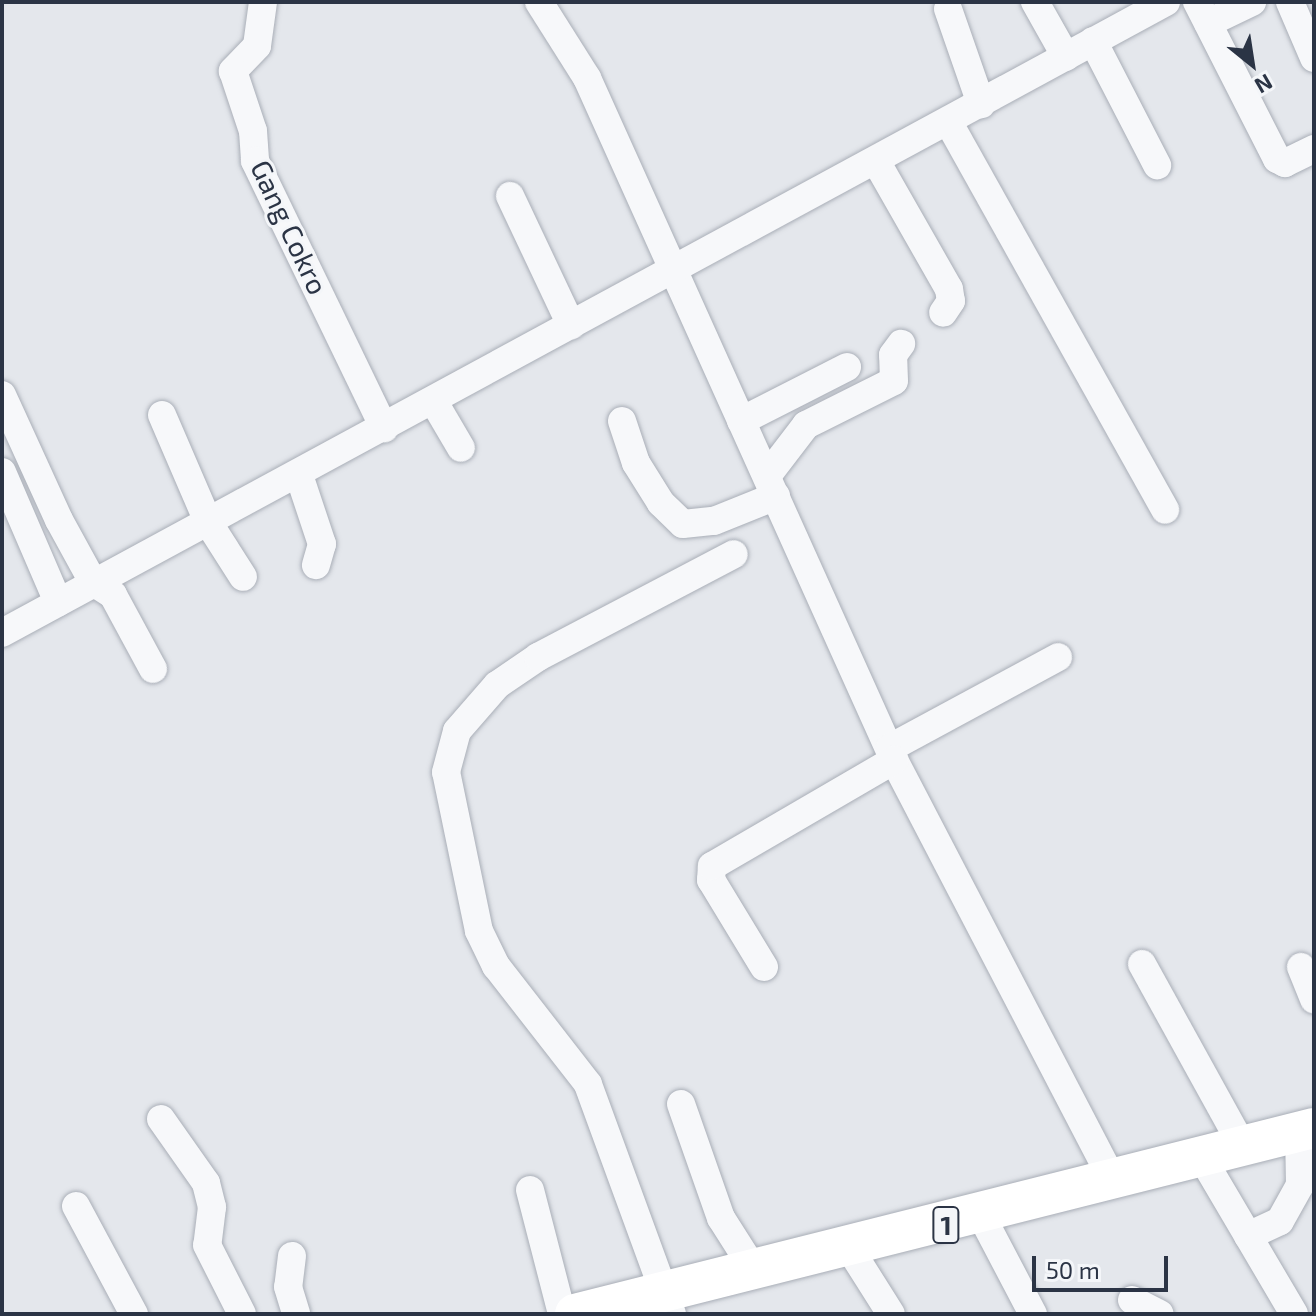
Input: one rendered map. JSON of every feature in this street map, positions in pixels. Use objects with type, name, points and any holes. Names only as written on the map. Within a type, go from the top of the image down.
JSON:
[{"type":"highway","name":"1","points":[[575,1314],[667,1303],[754,1270],[981,1215],[1307,1129]]},
{"type":"street","points":[[539,2],[587,78],[892,754],[1113,1181]]},
{"type":"street","points":[[1035,2],[1066,57]]},
{"type":"street","points":[[2,633],[949,123],[1166,2]]},
{"type":"street","points":[[1252,2],[1202,13],[1277,159],[1285,163],[1314,149]]},
{"type":"street","points":[[1290,2],[1314,58]]},
{"type":"street","points":[[948,9],[981,104]]},
{"type":"street","name":"Gang Cokro","points":[[263,16],[257,46],[233,71],[253,131],[255,161],[384,428]]},
{"type":"street","points":[[1093,41],[1157,165]]},
{"type":"street","points":[[949,123],[1165,510]]},
{"type":"street","points":[[876,161],[949,289],[951,301],[943,313]]},
{"type":"street","points":[[510,196],[571,325]]},
{"type":"street","points":[[622,421],[636,463],[661,503],[683,524],[714,521],[771,486],[806,425],[894,381],[893,355],[901,344]]},
{"type":"street","points":[[741,421],[847,367]]},
{"type":"street","points":[[2,395],[93,582],[113,595],[153,669]]},
{"type":"street","points":[[434,402],[461,448]]},
{"type":"street","points":[[162,415],[208,522],[243,577]]},
{"type":"street","points":[[2,472],[58,602]]},
{"type":"street","points":[[299,475],[322,544],[316,565]]},
{"type":"street","points":[[667,1303],[627,1177],[588,1084],[496,966],[479,931],[446,772],[457,731],[497,685],[538,657],[734,554]]},
{"type":"street","points":[[764,967],[711,880],[712,866],[892,754],[1058,657]]},
{"type":"street","points":[[1142,964],[1242,1145]]},
{"type":"street","points":[[1301,967],[1314,1000]]},
{"type":"street","points":[[681,1104],[721,1218],[754,1270]]},
{"type":"street","points":[[161,1119],[206,1183],[212,1207],[207,1245],[242,1314]]},
{"type":"street","points":[[1248,1236],[1280,1221],[1300,1185],[1307,1129]]},
{"type":"street","points":[[1201,1156],[1294,1314]]},
{"type":"street","points":[[530,1190],[562,1314]]},
{"type":"street","points":[[76,1206],[134,1314]]},
{"type":"street","points":[[981,1215],[1033,1314]]},
{"type":"street","points":[[848,1246],[891,1314]]},
{"type":"street","points":[[292,1256],[288,1287],[296,1314]]},
{"type":"street","points":[[1132,1300],[1160,1314]]}]
